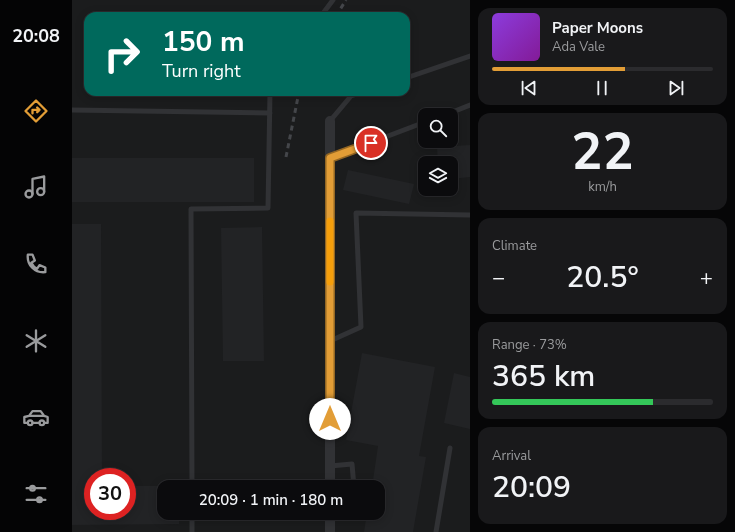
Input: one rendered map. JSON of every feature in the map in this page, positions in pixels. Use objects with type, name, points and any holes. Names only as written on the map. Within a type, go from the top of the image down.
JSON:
[{"type":"street","points":[[330,121],[330,480]]},
{"type":"street","points":[[330,520],[330,532]]},
{"type":"lane","points":[[324,12],[333,0]]},
{"type":"lane","points":[[410,77],[470,56]]},
{"type":"lane","points":[[192,480],[191,209],[268,208],[270,96]]},
{"type":"lane","points":[[330,121],[351,96]]},
{"type":"lane","points":[[458,110],[470,106]]},
{"type":"lane","points":[[72,110],[270,113]]},
{"type":"lane","points":[[330,158],[418,125]]},
{"type":"lane","points":[[330,341],[361,327],[356,213],[470,215]]},
{"type":"lane","points":[[436,532],[450,448]]},
{"type":"lane","points":[[330,466],[352,464],[353,480]]},
{"type":"lane","points":[[192,520],[192,532]]},
{"type":"shaded area","points":[[72,0],[470,0],[470,532],[72,532]]},
{"type":"building","points":[[470,145],[470,177],[458,178],[458,156],[438,156],[437,148],[458,148],[458,146]]},
{"type":"building","points":[[72,158],[254,158],[254,202],[72,202]]},
{"type":"building","points":[[348,170],[414,184],[409,204],[343,190]]},
{"type":"building","points":[[72,224],[101,224],[102,468],[84,468],[84,520],[136,520],[136,486],[157,486],[157,520],[179,520],[179,524],[72,525]]},
{"type":"building","points":[[262,227],[264,361],[223,361],[221,228]]},
{"type":"building","points":[[362,353],[435,367],[419,456],[426,457],[413,532],[364,532],[366,520],[385,520],[385,480],[373,480],[378,446],[346,440]]},
{"type":"building","points":[[454,373],[470,377],[470,429],[444,423]]},
{"type":"railway","points":[[338,12],[346,0]]},
{"type":"railway","points":[[286,157],[298,96]]},
{"type":"slow traffic","points":[[330,221],[330,282]]},
{"type":"route","points":[[330,419],[330,158],[371,143]]}]
